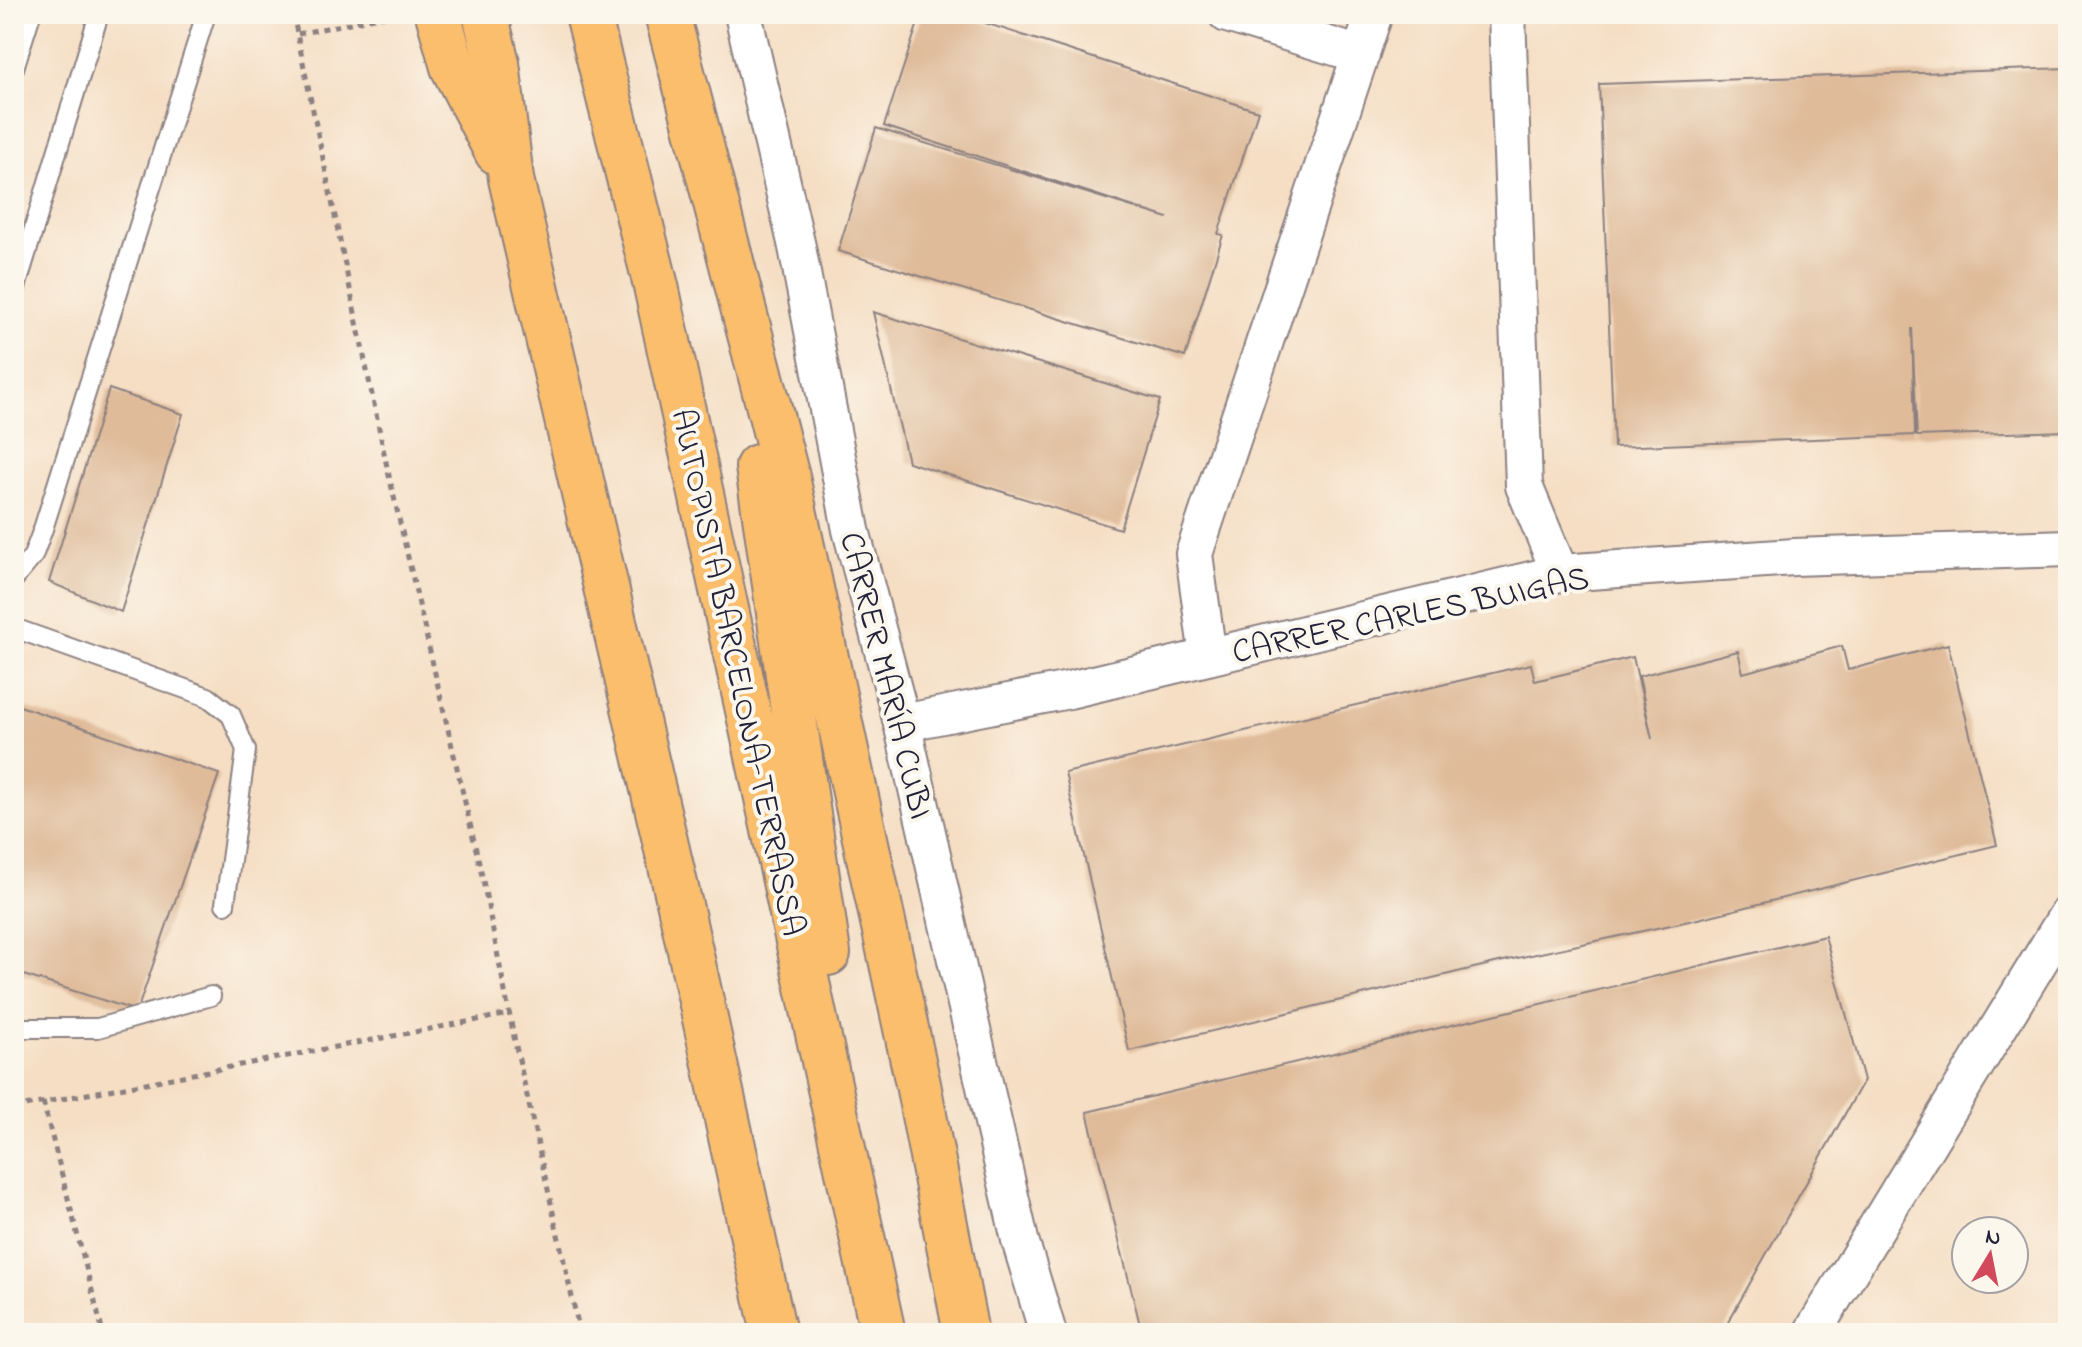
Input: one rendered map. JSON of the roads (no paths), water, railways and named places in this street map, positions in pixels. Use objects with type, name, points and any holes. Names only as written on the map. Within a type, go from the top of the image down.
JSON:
[{"type":"highway","points":[[438,14],[453,67],[511,179]]},
{"type":"highway","points":[[485,14],[497,63],[511,179],[682,914],[774,1333]]},
{"type":"highway","name":"AUTOPISTA BARCELONA-TERRASSA","points":[[588,14],[656,286],[882,1328]]},
{"type":"highway","points":[[667,14],[787,477],[855,782],[966,1333]]},
{"type":"highway","points":[[726,250],[882,1328]]},
{"type":"street","name":"CARRER MARÍA CUBI","points":[[743,14],[797,247],[851,530],[902,723],[1020,1240],[1048,1333]]},
{"type":"street","points":[[1227,14],[1361,55]]},
{"type":"street","points":[[1208,657],[1194,554],[1374,14]]},
{"type":"street","points":[[1507,14],[1524,486],[1560,573]]},
{"type":"street","name":"CARRER CARLES BUIGAS","points":[[902,723],[1069,690],[1560,573],[1794,557],[2068,548]]},
{"type":"street","points":[[1812,1333],[2068,914]]},
{"type":"lane","points":[[14,68],[31,14]]},
{"type":"lane","points":[[14,294],[99,14]]},
{"type":"lane","points":[[14,579],[33,556],[43,529],[206,14]]},
{"type":"lane","points":[[14,628],[208,697],[231,715],[246,750],[225,904]]},
{"type":"lane","points":[[14,1028],[98,1028],[211,996]]}]
